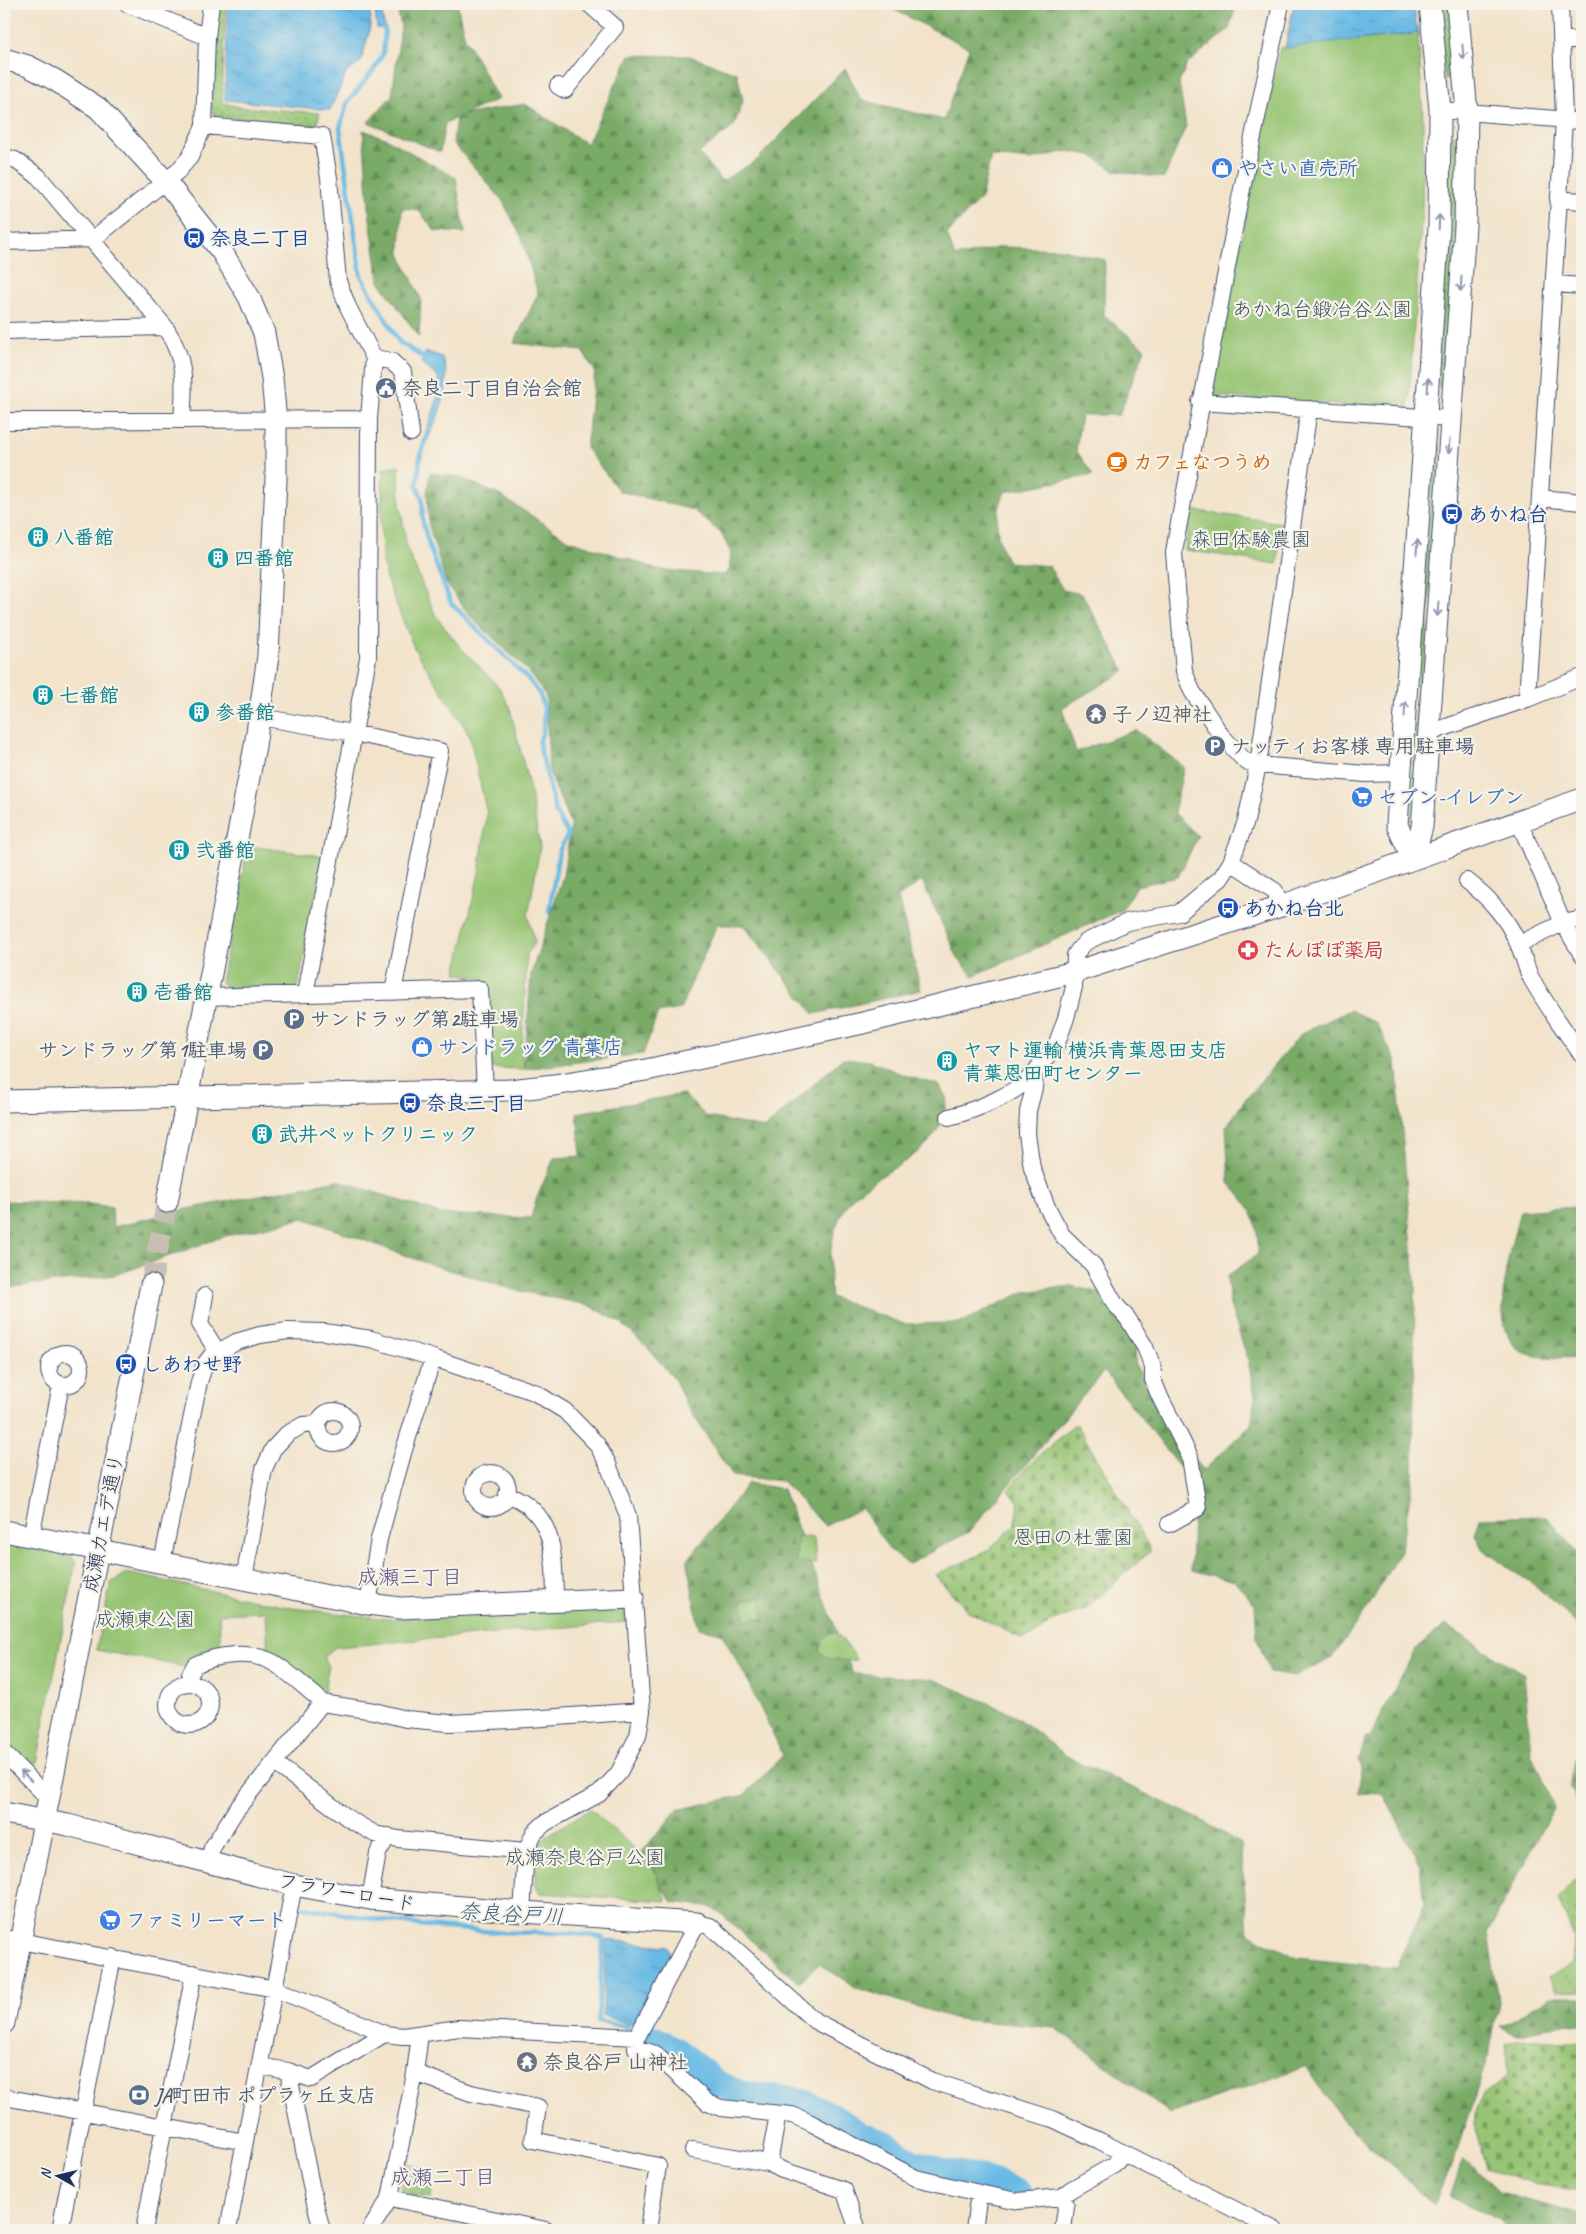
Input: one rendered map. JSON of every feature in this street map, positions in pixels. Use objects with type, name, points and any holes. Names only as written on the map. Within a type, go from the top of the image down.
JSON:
[{"type":"street","points":[[128,4],[207,37]]},
{"type":"street","points":[[4,242],[93,239],[166,182],[190,157],[204,126],[207,37],[211,4]]},
{"type":"street","points":[[565,90],[615,27],[589,4]]},
{"type":"street","points":[[1282,4],[1238,208],[1200,402],[1174,553],[1184,671],[1192,691],[1221,735],[1244,761],[1258,765],[1366,774],[1400,773]]},
{"type":"street","points":[[1413,858],[1397,825],[1439,228],[1440,110],[1430,4]]},
{"type":"street","points":[[1413,858],[1422,828],[1465,226],[1467,112],[1457,4]]},
{"type":"street","points":[[1527,699],[1564,120],[1560,4]]},
{"type":"street","points":[[1562,40],[1582,40]]},
{"type":"street","points":[[4,59],[28,66],[55,80],[98,108],[166,182],[222,252],[249,297],[264,333],[272,378],[276,421],[271,618],[268,656],[260,717],[167,1202]]},
{"type":"street","points":[[1440,110],[1582,121]]},
{"type":"street","points":[[204,126],[322,136],[329,178],[338,281],[348,307],[374,358],[369,419],[368,658],[305,994]]},
{"type":"street","points":[[4,157],[14,160],[38,176],[93,239],[164,326],[174,341],[181,360],[184,388],[182,420]]},
{"type":"street","points":[[1558,199],[1582,201]]},
{"type":"street","points":[[1555,284],[1582,286]]},
{"type":"street","points":[[4,331],[164,326]]},
{"type":"street","points":[[374,358],[390,362],[403,372],[411,433]]},
{"type":"street","points":[[1200,402],[1451,419]]},
{"type":"street","points":[[949,1117],[969,1112],[999,1098],[1031,1078],[1057,1043],[1066,1018],[1075,972],[1075,955],[1086,942],[1128,922],[1179,913],[1221,878],[1230,862],[1246,821],[1258,765],[1309,409]]},
{"type":"street","points":[[4,421],[369,419]]},
{"type":"street","points":[[1540,498],[1582,502]]},
{"type":"street","points":[[1429,732],[1527,699],[1582,677]]},
{"type":"street","points":[[260,717],[353,733],[440,751],[393,992]]},
{"type":"street","points":[[4,1101],[485,1091],[554,1086],[646,1070],[862,1023],[1075,972],[1281,906],[1582,799]]},
{"type":"street","points":[[1519,822],[1564,923],[1582,955]]},
{"type":"street","points":[[1230,862],[1275,891],[1281,906]]},
{"type":"street","points":[[1467,881],[1486,894],[1500,914],[1519,944],[1530,976],[1545,1002],[1582,1055]]},
{"type":"street","points":[[1519,944],[1564,923],[1582,919]]},
{"type":"street","points":[[206,997],[480,989],[485,1091]]},
{"type":"street","points":[[1035,1072],[1034,1088],[1028,1111],[1027,1134],[1032,1168],[1044,1199],[1062,1235],[1093,1265],[1145,1347],[1154,1367],[1153,1380],[1190,1457],[1198,1508],[1169,1524]]},
{"type":"street","name":"成瀬カエデ通り","points":[[4,2024],[12,1939],[44,1820],[151,1285]]},
{"type":"street","points":[[205,1296],[200,1324],[217,1351]]},
{"type":"street","points":[[162,1562],[204,1364],[217,1351],[236,1342],[260,1335],[288,1331],[353,1335],[433,1358],[534,1392],[566,1411],[596,1443],[607,1462],[628,1516],[642,1710],[638,1736],[618,1774],[599,1794],[545,1823],[534,1833],[526,1851],[522,1912]]},
{"type":"street","points":[[368,1604],[380,1539],[403,1453],[433,1358]]},
{"type":"street","points":[[31,1537],[61,1385]]},
{"type":"street","points":[[244,1579],[264,1469],[273,1449],[286,1434],[303,1425],[318,1424]]},
{"type":"street","points":[[507,1494],[520,1499],[534,1509],[547,1528],[554,1564],[555,1600]]},
{"type":"street","points":[[4,1531],[368,1604],[418,1608],[555,1600],[633,1598]]},
{"type":"street","points":[[190,1683],[190,1674],[194,1665],[221,1656],[247,1655],[273,1662],[322,1703],[374,1711],[406,1719],[449,1723],[529,1720],[642,1710]]},
{"type":"street","points":[[208,1863],[212,1848],[236,1810],[322,1703]]},
{"type":"street","points":[[4,1753],[48,1798]]},
{"type":"street","points":[[275,1763],[362,1828],[375,1834],[398,1839],[526,1851]]},
{"type":"street","name":"フラワーロード","points":[[4,1813],[44,1820],[294,1885],[370,1899],[697,1924]]},
{"type":"street","points":[[370,1899],[378,1853],[388,1836]]},
{"type":"street","points":[[228,2230],[294,1885]]},
{"type":"street","points":[[1124,2153],[1114,2165],[1070,2190],[1062,2197],[1018,2201],[916,2178],[792,2115],[721,2108],[708,2103],[655,2054],[636,2048],[637,2037],[697,1924],[710,1926],[815,2021],[932,2081],[1053,2119],[1124,2153],[1275,2230]]},
{"type":"street","points":[[12,1939],[275,1989],[384,2034],[402,2036],[459,2028],[637,2037]]},
{"type":"street","points":[[60,2230],[113,1957]]},
{"type":"street","points":[[144,2230],[194,1973]]},
{"type":"street","points":[[260,2066],[288,2071],[311,2079],[384,2034]]},
{"type":"street","points":[[370,2230],[390,2198],[415,2073],[420,2034]]},
{"type":"street","points":[[288,2071],[322,2230]]},
{"type":"street","points":[[415,2073],[471,2093],[538,2107],[533,2140],[658,2166],[648,2230]]},
{"type":"street","points":[[4,2097],[246,2142]]},
{"type":"street","points":[[769,2162],[778,2114]]},
{"type":"street","points":[[693,2150],[769,2162],[782,2170],[844,2190],[858,2230]]},
{"type":"street","points":[[974,2230],[979,2193]]},
{"type":"street","points":[[1062,2197],[1066,2207],[1063,2230]]},
{"type":"street","points":[[390,2198],[466,2223],[546,2230]]},
{"type":"green space","points":[[218,4],[226,4],[222,101],[240,107],[320,113],[316,126],[214,116],[211,107]]},
{"type":"green space","points":[[396,4],[457,4],[465,38],[498,99],[463,115],[525,104],[587,144],[630,55],[689,56],[737,73],[743,101],[734,126],[699,153],[722,181],[757,160],[845,68],[861,100],[944,120],[969,48],[883,4],[1237,4],[1229,29],[1187,64],[1179,83],[1186,126],[1164,178],[1115,171],[1091,155],[1067,151],[1030,160],[991,156],[981,198],[947,234],[955,257],[1002,247],[1062,249],[1105,260],[1104,315],[1145,349],[1119,415],[1081,415],[1076,450],[1093,475],[1005,492],[999,510],[998,536],[1008,562],[1049,566],[1063,590],[1082,594],[1125,671],[1062,708],[1076,752],[1136,730],[1184,767],[1174,812],[1198,836],[1178,877],[1136,886],[1122,910],[973,976],[958,958],[922,881],[898,897],[921,990],[814,1014],[743,925],[717,925],[680,1009],[658,1013],[643,1054],[524,1069],[531,974],[563,876],[571,826],[549,771],[546,696],[529,672],[470,616],[446,583],[429,526],[427,494],[430,473],[459,477],[501,496],[569,540],[662,570],[723,575],[729,571],[731,553],[721,533],[693,510],[619,491],[586,448],[595,371],[582,351],[514,343],[538,294],[522,238],[502,200],[453,143],[456,118],[445,123],[440,152],[368,122],[392,96],[401,26]]},
{"type":"green space","points":[[1438,4],[1449,4],[1456,80],[1445,79]]},
{"type":"green space","name":"あかね台鍛冶谷公園","points":[[1418,33],[1423,118],[1422,210],[1408,410],[1215,396],[1211,391],[1280,48]]},
{"type":"green space","points":[[363,130],[385,138],[456,178],[465,233],[435,231],[418,210],[402,208],[400,254],[421,299],[419,337],[379,281],[370,219]]},
{"type":"green space","points":[[1453,135],[1457,136],[1458,208],[1444,388],[1438,388],[1447,138]]},
{"type":"green space","points":[[1434,444],[1438,444],[1440,448],[1415,818],[1408,821]]},
{"type":"green space","points":[[399,465],[400,503],[407,549],[436,616],[460,647],[499,687],[510,708],[530,790],[540,847],[528,916],[535,943],[527,954],[522,1048],[524,1069],[491,1068],[489,1003],[483,979],[456,973],[479,873],[487,814],[469,734],[414,648],[386,579],[382,558],[381,525],[383,469]]},
{"type":"green space","name":"森田体験農園","points":[[1191,510],[1282,523],[1277,564],[1185,550]]},
{"type":"green space","points":[[248,846],[323,856],[298,988],[227,988],[221,982]]},
{"type":"green space","points":[[1350,1010],[1376,1023],[1396,1061],[1415,1283],[1413,1478],[1401,1549],[1368,1608],[1331,1659],[1296,1676],[1270,1672],[1257,1639],[1255,1605],[1235,1581],[1191,1570],[1194,1485],[1104,1371],[970,1531],[909,1564],[890,1551],[862,1508],[825,1526],[782,1481],[733,1476],[686,1404],[675,1380],[647,1347],[621,1323],[589,1305],[515,1290],[426,1263],[303,1218],[222,1237],[116,1275],[4,1288],[4,1201],[90,1204],[112,1207],[113,1227],[187,1209],[338,1180],[441,1214],[531,1218],[536,1200],[554,1158],[581,1156],[577,1113],[683,1094],[707,1117],[765,1128],[843,1058],[870,1061],[907,1076],[939,1085],[947,1099],[940,1125],[933,1137],[913,1156],[866,1186],[846,1205],[835,1230],[832,1243],[830,1257],[831,1297],[904,1324],[959,1323],[1024,1292],[1071,1286],[1113,1295],[1137,1331],[1135,1366],[1142,1375],[1150,1395],[1164,1419],[1204,1470],[1251,1424],[1255,1396],[1248,1360],[1230,1305],[1227,1276],[1258,1254],[1257,1231],[1249,1207],[1229,1183],[1226,1127],[1247,1097],[1302,1033]]},
{"type":"green space","points":[[1582,1208],[1582,1357],[1561,1358],[1531,1355],[1525,1353],[1512,1343],[1505,1327],[1503,1308],[1507,1265],[1520,1211]]},
{"type":"green space","name":"恩田の杜霊園","points":[[1076,1423],[1151,1550],[1086,1609],[1051,1622],[1034,1635],[1022,1639],[968,1611],[935,1575],[986,1552],[1014,1526],[1019,1503],[1008,1490],[1030,1464]]},
{"type":"green space","points":[[748,1483],[783,1489],[853,1674],[933,1679],[1011,1713],[1068,1757],[1201,1820],[1241,1844],[1248,1932],[1297,1958],[1396,1968],[1424,1904],[1420,1866],[1384,1794],[1359,1793],[1361,1768],[1359,1761],[1365,1737],[1370,1737],[1415,1650],[1445,1625],[1524,1674],[1531,1753],[1554,1806],[1488,1933],[1499,2002],[1490,2050],[1455,2156],[1435,2205],[1345,2123],[1305,2067],[1170,2114],[1056,2028],[956,2019],[857,1988],[819,1964],[799,1983],[718,1911],[706,1906],[672,1902],[640,1854],[677,1810],[745,1795],[783,1755],[741,1668],[721,1633],[699,1628],[687,1561]]},
{"type":"green space","points":[[1546,1516],[1582,1556],[1582,1629],[1537,1587],[1483,1550],[1475,1535],[1480,1518]]},
{"type":"green space","points":[[798,1536],[814,1538],[816,1564],[796,1561]]},
{"type":"green space","points":[[4,1542],[72,1557],[76,1561],[37,1762],[27,1767],[4,1742]]},
{"type":"green space","name":"成瀬東公園","points":[[127,1573],[292,1608],[389,1619],[624,1602],[626,1622],[336,1647],[323,1656],[329,1666],[323,1697],[268,1654],[266,1612],[219,1614],[221,1654],[191,1668],[96,1650],[111,1583]]},
{"type":"green space","points":[[761,1598],[764,1618],[745,1620],[743,1600]]},
{"type":"green space","points":[[830,1633],[837,1633],[853,1653],[856,1660],[836,1660],[827,1657],[819,1651],[823,1640]]},
{"type":"green space","points":[[1582,1752],[1582,1816],[1570,1788],[1572,1759]]},
{"type":"green space","name":"成瀬奈良谷戸公園","points":[[590,1809],[651,1863],[667,1901],[540,1893],[536,1886],[536,1847],[548,1835]]},
{"type":"green space","points":[[1582,1880],[1582,1991],[1557,1992],[1549,1977],[1572,1963],[1574,1938],[1558,1899],[1573,1881]]},
{"type":"green space","points":[[1550,1997],[1582,1997],[1582,2025],[1568,2023],[1516,2035],[1501,2027]]},
{"type":"green space","points":[[1520,2039],[1582,2043],[1582,2191],[1540,2185],[1486,2168],[1474,2125],[1476,2109],[1483,2095],[1497,2087],[1508,2074],[1505,2043]]},
{"type":"green space","points":[[1464,2158],[1500,2192],[1562,2210],[1582,2212],[1582,2230],[1507,2230],[1499,2220],[1450,2197]]},
{"type":"green space","points":[[405,2163],[434,2171],[431,2198],[406,2195],[400,2188]]},
{"type":"water","points":[[228,4],[367,4],[371,18],[361,62],[347,72],[330,110],[225,100]]},
{"type":"water","points":[[374,4],[380,4],[385,29],[377,28]]},
{"type":"water","points":[[1294,4],[1413,4],[1418,33],[1285,48]]},
{"type":"water","points":[[426,351],[442,357],[446,378],[440,412],[426,443],[423,442],[436,402],[439,385],[438,377],[421,363]]},
{"type":"water","points":[[606,1940],[667,1946],[671,1952],[638,2019],[628,2024],[603,2015]]},
{"type":"waterway","points":[[382,27],[385,29],[383,54],[373,71],[347,103],[340,128],[361,276],[399,342],[427,360]]},
{"type":"waterway","points":[[426,437],[420,458],[417,486],[422,498],[423,523],[430,549],[451,603],[529,680],[540,695],[544,708],[543,731],[539,743],[556,814],[568,834],[559,851],[549,912]]},
{"type":"waterway","name":"奈良谷戸川","points":[[304,1907],[448,1928],[497,1932],[563,1933],[603,1938],[598,2021],[628,2027]]},
{"type":"waterway","points":[[653,2038],[677,2051],[718,2084],[740,2093],[786,2098],[806,2103],[833,2116],[862,2136],[885,2143],[912,2162],[938,2170],[979,2177],[1019,2192]]},
{"type":"tunnel","points":[[151,1285],[167,1202]]},
{"type":"place","name":"やさい直売所","points":[[1222,168]]},
{"type":"place","name":"奈良二丁目","points":[[194,238]]},
{"type":"place","name":"奈良二丁目自治会館","points":[[386,388]]},
{"type":"place","name":"カフェなつうめ","points":[[1117,462]]},
{"type":"place","name":"あかね台","points":[[1452,514]]},
{"type":"place","name":"八番館","points":[[38,537]]},
{"type":"place","name":"四番館","points":[[218,558]]},
{"type":"place","name":"七番館","points":[[43,695]]},
{"type":"place","name":"参番館","points":[[199,712]]},
{"type":"place","name":"子ノ辺神社","points":[[1096,714]]},
{"type":"place","name":"ナッティお客様 専用駐車場","points":[[1215,746]]},
{"type":"place","name":"セブン-イレブン","points":[[1362,797]]},
{"type":"place","name":"弐番館","points":[[179,850]]},
{"type":"place","name":"あかね台北","points":[[1228,908]]},
{"type":"place","name":"たんぽぽ薬局","points":[[1248,950]]},
{"type":"place","name":"壱番館","points":[[137,992]]},
{"type":"place","name":"サンドラッグ第2駐車場","points":[[294,1019]]},
{"type":"place","name":"サンドラッグ 青葉店","points":[[422,1047]]},
{"type":"place","name":"サンドラッグ第1駐車場","points":[[263,1050]]},
{"type":"place","name":"ヤマト運輸 横浜青葉恩田支店 青葉恩田町センター","points":[[947,1061]]},
{"type":"place","name":"奈良三丁目","points":[[410,1103]]},
{"type":"place","name":"武井ペットクリニック","points":[[262,1134]]},
{"type":"place","name":"しあわせ野","points":[[126,1364]]},
{"type":"place","name":"ファミリーマート","points":[[110,1920]]},
{"type":"place","name":"奈良谷戸 山神社","points":[[527,2062]]},
{"type":"place","name":"JA町田市 ポプラヶ丘支店","points":[[139,2095]]},
{"type":"district","name":"成瀬三丁目","points":[[410,1577]]},
{"type":"district","name":"成瀬二丁目","points":[[443,2177]]}]
